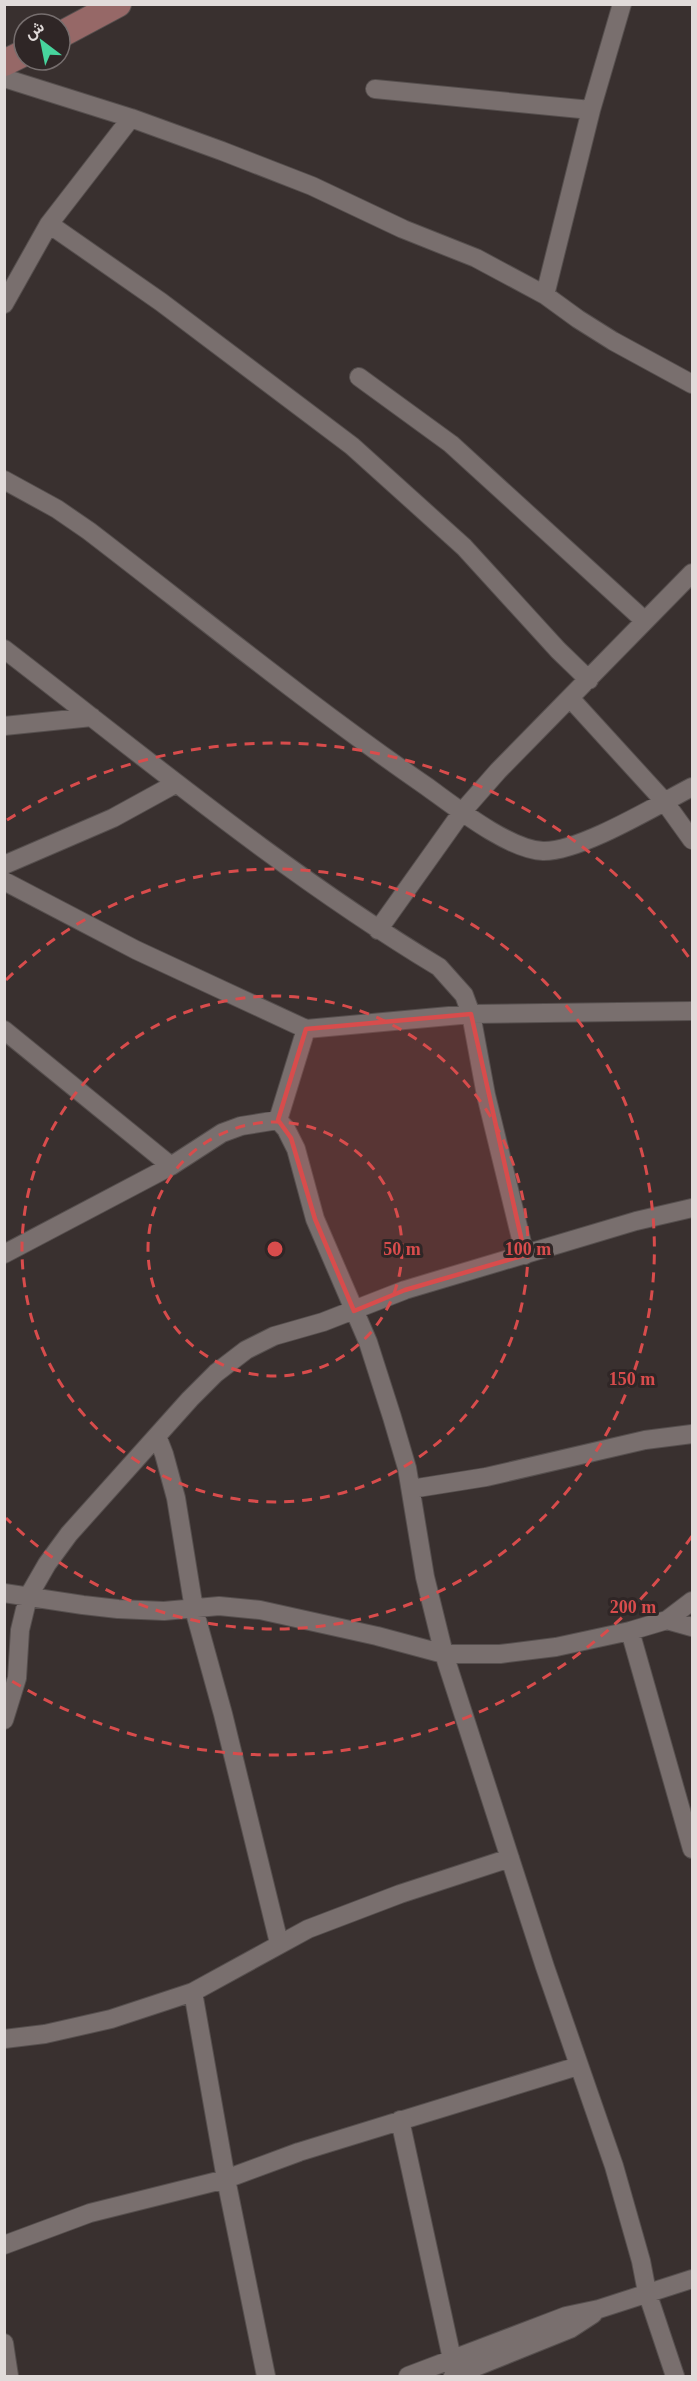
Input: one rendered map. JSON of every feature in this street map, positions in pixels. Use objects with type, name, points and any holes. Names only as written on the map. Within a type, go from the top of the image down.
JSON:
[{"type":"street","points":[[72,28],[118,4]]},
{"type":"street","points":[[545,295],[591,110],[622,4]]},
{"type":"street","points":[[4,78],[131,118],[312,186],[404,229],[476,258],[545,295],[613,341],[693,384]]},
{"type":"street","points":[[375,89],[591,110]]},
{"type":"street","points":[[4,304],[49,224],[131,118]]},
{"type":"street","points":[[49,224],[161,302],[352,446],[464,547],[558,650],[589,680]]},
{"type":"street","points":[[359,377],[451,444],[645,621]]},
{"type":"street","points":[[4,480],[57,509],[89,531],[343,727],[462,812],[521,846],[543,851],[571,846],[594,837],[693,787]]},
{"type":"street","points":[[378,930],[462,812],[498,771],[693,573]]},
{"type":"street","points":[[4,649],[175,784],[257,845],[378,930],[439,967],[464,995],[471,1014],[486,1095],[525,1255]]},
{"type":"street","points":[[570,698],[664,801],[693,840]]},
{"type":"street","points":[[4,726],[92,717]]},
{"type":"street","points":[[4,865],[113,818],[175,784]]},
{"type":"street","points":[[4,881],[136,950],[306,1029],[471,1014],[693,1011]]},
{"type":"street","points":[[278,1120],[306,1029]]},
{"type":"street","points":[[4,1030],[171,1166]]},
{"type":"street","points":[[4,1254],[171,1166],[222,1133],[241,1126],[278,1120]]},
{"type":"street","points":[[278,1120],[291,1138],[315,1220],[368,1342],[411,1489],[425,1577],[444,1654],[578,2066],[623,2195],[647,2292],[675,2376]]},
{"type":"street","points":[[4,1720],[17,1678],[20,1630],[28,1598],[47,1564],[69,1534],[216,1373],[246,1350],[274,1336],[354,1311],[405,1290],[636,1221],[693,1208]]},
{"type":"street","points":[[411,1489],[486,1477],[645,1440],[693,1434]]},
{"type":"street","points":[[157,1437],[176,1498],[194,1609],[223,1714],[279,1943]]},
{"type":"street","points":[[4,1593],[118,1609],[164,1611],[219,1606],[260,1610],[444,1654],[511,1652],[556,1647],[630,1631],[667,1620],[693,1601]]},
{"type":"street","points":[[667,1620],[693,1628]]},
{"type":"street","points":[[630,1631],[693,1849]]},
{"type":"street","points":[[4,2039],[45,2034],[111,2019],[193,1992],[279,1943],[351,1911],[510,1858]]},
{"type":"street","points":[[193,1992],[226,2179],[266,2376]]},
{"type":"street","points":[[4,2245],[90,2213],[226,2179],[299,2152],[578,2066]]},
{"type":"street","points":[[400,2120],[452,2368]]},
{"type":"street","points":[[408,2376],[452,2368],[566,2316],[599,2309],[693,2279]]},
{"type":"street","points":[[4,2343],[9,2376]]},
{"type":"highlighted area","points":[[471,1014],[525,1255],[405,1290],[354,1311],[315,1219],[291,1138],[278,1120],[306,1029]]}]
